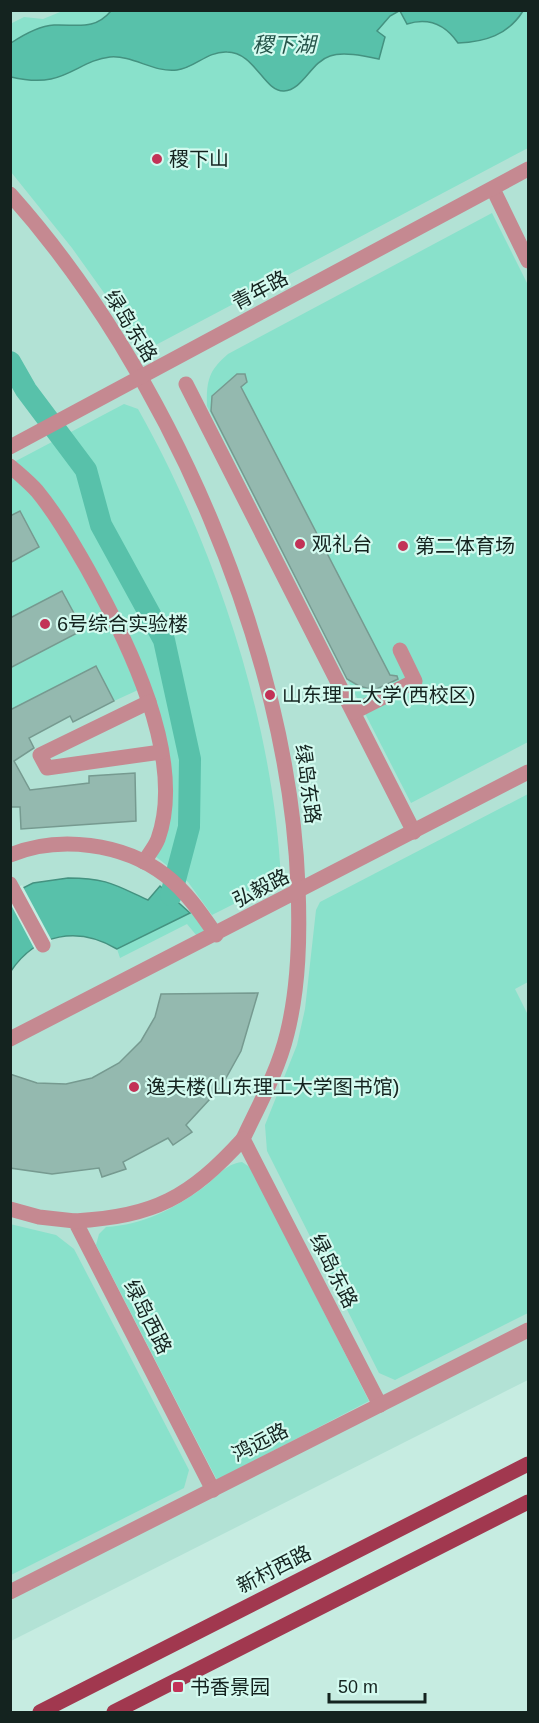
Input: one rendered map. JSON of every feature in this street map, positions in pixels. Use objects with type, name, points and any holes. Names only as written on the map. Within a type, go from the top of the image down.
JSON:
[{"type":"main road","name":"新村西路","points":[[40,1713],[528,1464]]},
{"type":"main road","points":[[114,1713],[528,1502]]},
{"type":"street","name":"青年路","points":[[10,447],[528,169]]},
{"type":"street","points":[[493,189],[522,233],[528,261]]},
{"type":"street","name":"绿岛东路","points":[[10,194],[76,278],[106,321],[139,378],[213,526],[239,596],[260,664],[280,735],[290,793],[298,893],[296,980],[286,1036],[264,1096],[243,1139],[380,1405]]},
{"type":"street","points":[[186,384],[414,832]]},
{"type":"street","points":[[10,466],[37,492],[79,555],[128,646],[149,702],[165,778],[164,811],[158,840],[144,862]]},
{"type":"street","points":[[354,712],[415,681],[400,650]]},
{"type":"street","points":[[149,702],[40,755],[47,768],[161,752]]},
{"type":"street","name":"弘毅路","points":[[10,1039],[298,893],[528,772]]},
{"type":"street","points":[[10,855],[38,847],[80,844],[144,862],[164,874],[182,890],[216,935]]},
{"type":"street","points":[[12,887],[43,945]]},
{"type":"street","points":[[10,1209],[39,1217],[75,1221],[115,1219],[146,1212],[198,1184],[243,1139]]},
{"type":"street","name":"绿岛西路","points":[[75,1221],[213,1490]]},
{"type":"street","name":"鸿远路","points":[[10,1592],[528,1330]]},
{"type":"shaded area","points":[[65,10],[528,11],[528,148],[152,347],[142,346],[72,248],[11,172],[10,24],[24,17],[43,19]]},
{"type":"shaded area","name":"山东理工大学(西校区)","points":[[11,11],[528,11],[528,1380],[11,1641]]},
{"type":"shaded area","name":"第二体育场","points":[[492,213],[528,285],[528,742],[411,803],[207,406],[207,390],[213,371],[228,354]]},
{"type":"shaded area","points":[[124,404],[138,409],[192,518],[236,637],[267,760],[276,821],[281,880],[212,915],[188,882],[155,856],[168,806],[137,658],[14,462]]},
{"type":"shaded area","points":[[10,471],[32,495],[69,547],[113,631],[138,690],[114,701],[96,667],[11,710]]},
{"type":"shaded area","points":[[528,794],[528,982],[515,989],[528,1015],[528,1313],[395,1380],[379,1373],[267,1151],[265,1125],[297,1045],[305,1009],[316,910],[320,902]]},
{"type":"shaded area","points":[[195,910],[207,931],[197,936],[187,924],[120,958],[117,949]]},
{"type":"shaded area","points":[[242,1162],[251,1168],[369,1401],[217,1480],[96,1245],[99,1234],[106,1227],[133,1223],[170,1209],[204,1187],[226,1168]]},
{"type":"shaded area","points":[[10,1224],[56,1235],[74,1249],[189,1470],[184,1488],[11,1575]]},
{"type":"water","name":"稷下湖","points":[[111,11],[399,11],[390,16],[377,31],[385,37],[379,59],[348,54],[330,56],[317,64],[297,86],[284,91],[277,90],[271,85],[245,58],[227,52],[213,54],[177,70],[160,69],[119,57],[110,57],[102,58],[51,79],[31,80],[11,77],[11,43],[43,27],[92,24]]},
{"type":"water","points":[[400,11],[523,11],[510,26],[495,36],[458,43],[448,31],[436,24],[422,21],[407,24]]},
{"type":"water","points":[[68,878],[102,881],[148,900],[160,886],[190,913],[117,949],[88,937],[59,937],[46,941],[21,958],[11,971],[11,894],[33,883]]},
{"type":"pier","points":[[22,885],[52,941],[35,950],[10,903],[11,891]]},
{"type":"building","name":"观礼台","points":[[237,374],[245,374],[247,382],[241,387],[390,675],[397,676],[398,679],[374,690],[359,686],[347,679],[211,411],[212,396]]},
{"type":"building","points":[[20,511],[39,547],[10,563],[10,516]]},
{"type":"building","name":"6号综合实验楼","points":[[62,591],[83,630],[10,668],[10,618]]},
{"type":"building","points":[[96,666],[114,701],[73,722],[70,716],[29,738],[34,748],[14,761],[30,790],[89,783],[89,776],[135,773],[136,821],[21,829],[20,807],[10,807],[10,710]]},
{"type":"building","points":[[258,993],[241,1051],[221,1087],[186,1125],[192,1132],[173,1145],[168,1138],[123,1162],[126,1169],[102,1177],[99,1168],[52,1174],[10,1168],[10,1074],[37,1083],[66,1084],[92,1078],[119,1063],[141,1041],[155,1017],[161,994]]},
{"type":"waterway","points":[[10,362],[26,390],[86,470],[101,525],[164,640],[190,759],[189,827],[171,895]]},
{"type":"place","name":"稷下山","points":[[157,159]]},
{"type":"place","name":"观礼台","points":[[300,544]]},
{"type":"place","name":"第二体育场","points":[[403,546]]},
{"type":"place","name":"6号综合实验楼","points":[[45,624]]},
{"type":"place","name":"山东理工大学(西校区)","points":[[270,695]]},
{"type":"place","name":"逸夫楼(山东理工大学图书馆)","points":[[134,1087]]},
{"type":"place","name":"书香景园","points":[[178,1687]]}]
